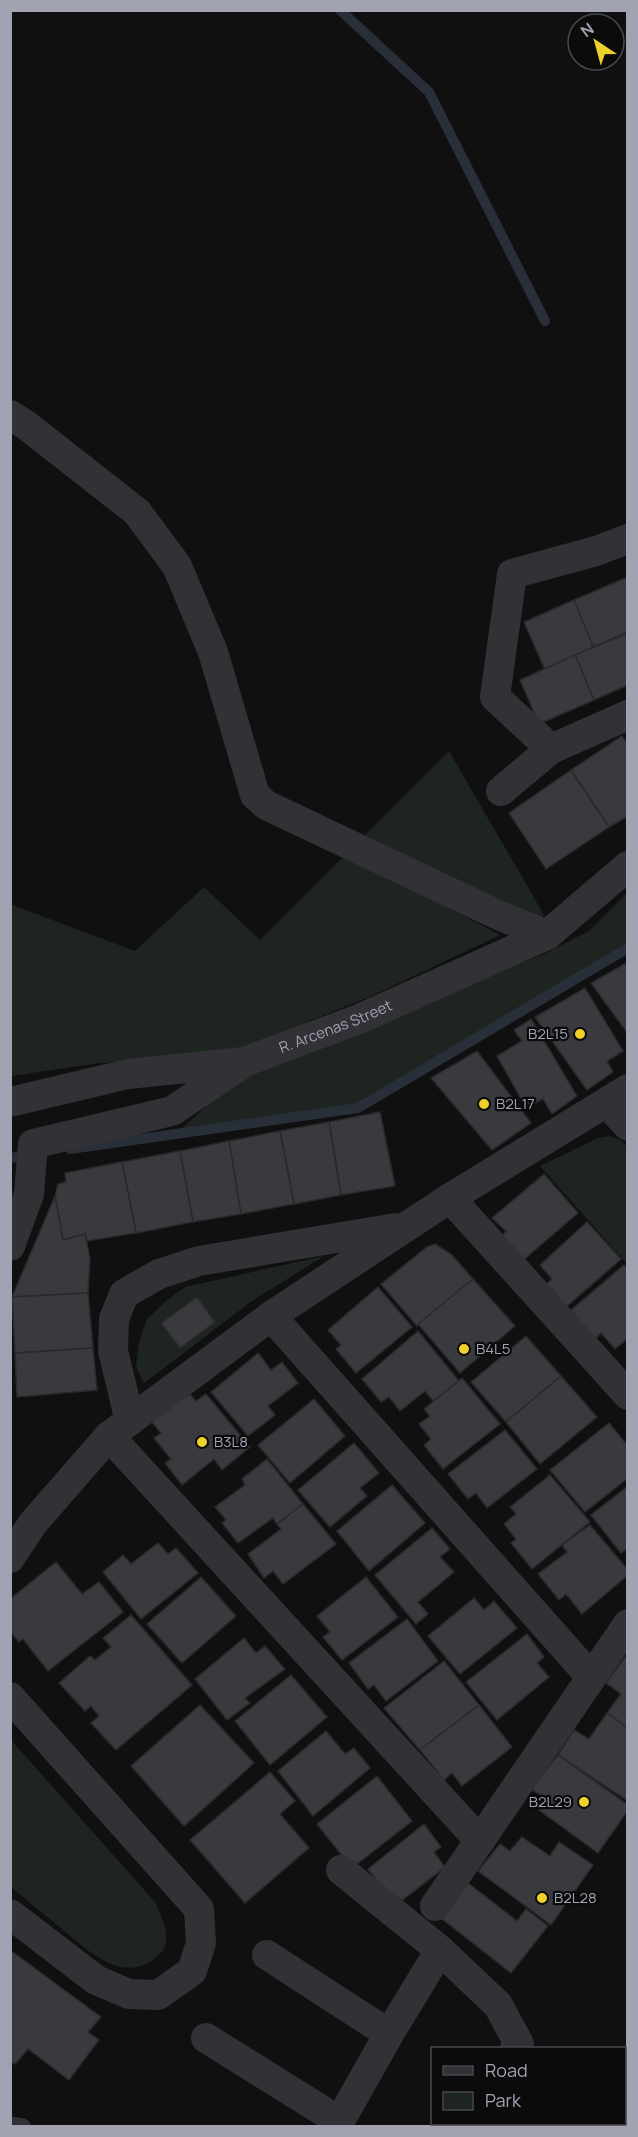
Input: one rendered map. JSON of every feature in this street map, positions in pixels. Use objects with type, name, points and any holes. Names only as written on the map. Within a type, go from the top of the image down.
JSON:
[{"type":"street","points":[[16,427],[137,512],[177,566],[213,652],[255,795],[266,806],[495,914],[547,935]]},
{"type":"street","points":[[551,749],[495,697],[512,574],[596,551],[627,539]]},
{"type":"street","points":[[501,791],[551,749],[627,715]]},
{"type":"street","name":"R. Arcenas Street","points":[[10,1102],[128,1074],[244,1062],[359,1019],[547,935],[627,866]]},
{"type":"street","points":[[10,1246],[29,1194],[33,1144],[172,1111],[244,1062]]},
{"type":"street","points":[[10,1558],[33,1523],[120,1428],[271,1316],[450,1198],[617,1096],[627,1126]]},
{"type":"street","points":[[450,1198],[627,1395]]},
{"type":"street","points":[[408,1226],[199,1261],[159,1274],[124,1294],[114,1319],[113,1351],[120,1428],[480,1841]]},
{"type":"street","points":[[271,1316],[591,1677]]},
{"type":"street","points":[[435,1906],[627,1624]]},
{"type":"street","points":[[10,1697],[199,1909],[201,1944],[192,1971],[158,1995],[129,1994],[96,1980],[10,1914]]},
{"type":"street","points":[[341,1870],[440,1950],[498,2005],[519,2044],[517,2047]]},
{"type":"street","points":[[206,2038],[338,2124],[440,1950]]},
{"type":"street","points":[[267,1955],[389,2034]]},
{"type":"lane","points":[[10,2124],[23,2127]]},
{"type":"green space","points":[[449,751],[544,915],[537,922],[365,835]]},
{"type":"green space","points":[[346,854],[500,935],[374,995],[240,1049],[162,1060],[100,1063],[11,1076],[10,904],[135,951],[204,887],[260,940]]},
{"type":"green space","points":[[627,893],[627,948],[358,1108],[176,1134],[239,1076],[542,955],[589,931]]},
{"type":"green space","points":[[611,1136],[622,1141],[627,1147],[627,1264],[540,1166],[598,1138]]},
{"type":"green space","points":[[324,1256],[252,1301],[144,1383],[136,1367],[139,1342],[147,1319],[185,1287]]},
{"type":"green space","points":[[11,1740],[155,1902],[165,1928],[166,1942],[160,1954],[147,1964],[133,1968],[120,1967],[95,1955],[11,1887]]},
{"type":"building","points":[[628,577],[628,632],[593,647],[574,600]]},
{"type":"building","points":[[574,600],[593,647],[545,670],[524,622]]},
{"type":"building","points":[[625,634],[628,640],[628,685],[594,700],[575,655]]},
{"type":"building","points":[[575,655],[594,700],[539,724],[520,680]]},
{"type":"building","points":[[622,736],[628,744],[628,816],[609,827],[571,770]]},
{"type":"building","points":[[571,770],[609,827],[546,869],[509,813]]},
{"type":"building","points":[[628,962],[628,1034],[591,983]]},
{"type":"building","name":"B2L15","points":[[585,988],[623,1051],[607,1061],[613,1072],[587,1090],[535,1017]]},
{"type":"building","points":[[531,1019],[577,1096],[552,1114],[543,1099],[526,1108],[497,1056],[522,1041],[514,1030]]},
{"type":"building","name":"B2L17","points":[[477,1051],[531,1123],[492,1150],[431,1078]]},
{"type":"building","points":[[380,1112],[395,1186],[341,1195],[329,1122]]},
{"type":"building","points":[[329,1122],[341,1195],[294,1204],[280,1131]]},
{"type":"building","points":[[280,1131],[294,1204],[241,1214],[229,1141]]},
{"type":"building","points":[[229,1141],[241,1214],[193,1222],[180,1151]]},
{"type":"building","points":[[180,1151],[193,1222],[136,1233],[122,1162]]},
{"type":"building","points":[[122,1162],[136,1233],[87,1241],[85,1234],[63,1240],[55,1196],[58,1184],[66,1182],[65,1173]]},
{"type":"building","points":[[544,1174],[578,1213],[521,1262],[500,1238],[506,1231],[492,1218]]},
{"type":"building","points":[[55,1196],[63,1240],[85,1234],[90,1258],[88,1293],[12,1297]]},
{"type":"building","points":[[587,1222],[621,1259],[566,1307],[545,1285],[552,1279],[540,1265]]},
{"type":"building","points":[[435,1244],[451,1254],[473,1279],[417,1326],[381,1284],[427,1247]]},
{"type":"building","points":[[624,1265],[628,1268],[628,1338],[615,1349],[601,1333],[595,1339],[570,1311]]},
{"type":"building","name":"B4L5","points":[[473,1279],[515,1326],[460,1373],[418,1324]]},
{"type":"building","points":[[378,1287],[412,1327],[356,1373],[336,1349],[341,1345],[328,1330]]},
{"type":"building","points":[[88,1293],[93,1348],[15,1353],[12,1297]]},
{"type":"building","points":[[197,1297],[215,1322],[180,1348],[161,1323]]},
{"type":"building","points":[[418,1331],[459,1381],[433,1401],[425,1391],[400,1411],[389,1397],[381,1402],[362,1379]]},
{"type":"building","points":[[526,1336],[561,1376],[506,1422],[471,1382]]},
{"type":"building","points":[[93,1348],[97,1390],[17,1397],[15,1353]]},
{"type":"building","points":[[258,1353],[271,1370],[282,1362],[298,1383],[268,1406],[275,1415],[248,1436],[211,1392]]},
{"type":"building","points":[[561,1376],[597,1417],[540,1464],[506,1422]]},
{"type":"building","points":[[462,1378],[500,1424],[443,1469],[424,1445],[431,1439],[419,1424],[430,1416],[424,1409]]},
{"type":"building","name":"B3L8","points":[[189,1393],[196,1401],[206,1394],[250,1447],[222,1470],[214,1459],[182,1485],[165,1463],[171,1459],[154,1438],[161,1433],[151,1421]]},
{"type":"building","points":[[314,1399],[345,1436],[290,1483],[258,1445]]},
{"type":"building","points":[[609,1423],[628,1446],[628,1478],[585,1512],[550,1470]]},
{"type":"building","points":[[505,1430],[537,1469],[487,1508],[476,1493],[468,1499],[448,1474]]},
{"type":"building","points":[[354,1443],[379,1473],[360,1488],[367,1496],[330,1527],[298,1490]]},
{"type":"building","points":[[267,1459],[303,1504],[277,1524],[273,1518],[238,1543],[222,1523],[226,1520],[215,1507],[245,1485],[242,1479]]},
{"type":"building","points":[[550,1475],[590,1522],[532,1569],[511,1543],[516,1539],[504,1524],[516,1514],[510,1507]]},
{"type":"building","points":[[392,1485],[425,1523],[369,1571],[337,1531]]},
{"type":"building","points":[[628,1486],[628,1548],[621,1553],[591,1515]]},
{"type":"building","points":[[303,1504],[336,1544],[283,1584],[273,1571],[264,1578],[248,1554],[281,1529],[277,1524]]},
{"type":"building","points":[[590,1525],[628,1570],[628,1575],[582,1614],[566,1594],[559,1600],[538,1574],[567,1552],[562,1545]]},
{"type":"building","points":[[432,1528],[450,1549],[440,1557],[454,1572],[418,1602],[428,1614],[416,1624],[375,1575]]},
{"type":"building","points":[[158,1543],[168,1554],[176,1548],[198,1573],[141,1619],[103,1572],[123,1555],[131,1564]]},
{"type":"building","points":[[56,1562],[82,1594],[99,1582],[123,1612],[48,1671],[23,1639],[19,1642],[10,1631],[10,1599]]},
{"type":"building","points":[[201,1577],[236,1616],[182,1663],[147,1624]]},
{"type":"building","points":[[366,1577],[398,1617],[342,1660],[323,1637],[330,1632],[317,1616]]},
{"type":"building","points":[[474,1598],[484,1610],[494,1601],[517,1628],[460,1674],[428,1636]]},
{"type":"building","points":[[131,1615],[192,1685],[116,1750],[91,1723],[99,1716],[91,1706],[85,1711],[59,1683],[90,1656],[95,1660],[111,1647],[103,1638]]},
{"type":"building","points":[[407,1619],[438,1661],[386,1701],[374,1685],[368,1689],[349,1663]]},
{"type":"building","points":[[527,1634],[544,1657],[537,1663],[549,1677],[497,1720],[466,1682]]},
{"type":"building","points":[[244,1638],[256,1653],[265,1646],[285,1669],[245,1698],[250,1703],[227,1720],[195,1679]]},
{"type":"building","points":[[625,1657],[628,1659],[628,1728],[607,1713],[621,1694],[606,1683]]},
{"type":"building","points":[[444,1661],[479,1705],[420,1750],[384,1708]]},
{"type":"building","points":[[291,1675],[327,1717],[270,1765],[235,1721]]},
{"type":"building","points":[[200,1705],[254,1763],[184,1826],[131,1766]]},
{"type":"building","points":[[479,1705],[512,1747],[462,1786],[452,1773],[444,1780],[420,1750]]},
{"type":"building","points":[[607,1713],[628,1728],[628,1801],[558,1755],[574,1730],[589,1739]]},
{"type":"building","points":[[326,1731],[345,1754],[354,1748],[370,1768],[313,1816],[278,1771]]},
{"type":"building","name":"B2L29","points":[[558,1755],[628,1805],[628,1810],[598,1853],[539,1810],[547,1799],[531,1789]]},
{"type":"building","points":[[270,1772],[295,1801],[280,1814],[309,1848],[245,1903],[190,1840]]},
{"type":"building","points":[[377,1776],[412,1821],[352,1868],[317,1824]]},
{"type":"building","points":[[424,1824],[441,1847],[434,1852],[445,1867],[396,1905],[368,1869]]},
{"type":"building","name":"B2L28","points":[[522,1837],[550,1856],[559,1842],[593,1865],[551,1925],[478,1871],[500,1844],[510,1851]]},
{"type":"building","points":[[468,1883],[517,1921],[526,1909],[548,1926],[511,1973],[441,1918]]},
{"type":"building","points":[[10,1950],[101,2017],[88,2032],[99,2040],[69,2080],[28,2049],[15,2064],[10,2061]]},
{"type":"waterway","points":[[340,10],[429,92],[545,321]]},
{"type":"waterway","points":[[70,1149],[358,1108],[628,948]]},
{"type":"waterway","points":[[10,1158],[31,1155]]},
{"type":"place","name":"B2L15","points":[[580,1034]]},
{"type":"place","name":"B2L17","points":[[484,1104]]},
{"type":"place","name":"B4L5","points":[[464,1349]]},
{"type":"place","name":"B3L8","points":[[202,1442]]},
{"type":"place","name":"B2L29","points":[[584,1802]]},
{"type":"place","name":"B2L28","points":[[542,1898]]}]
